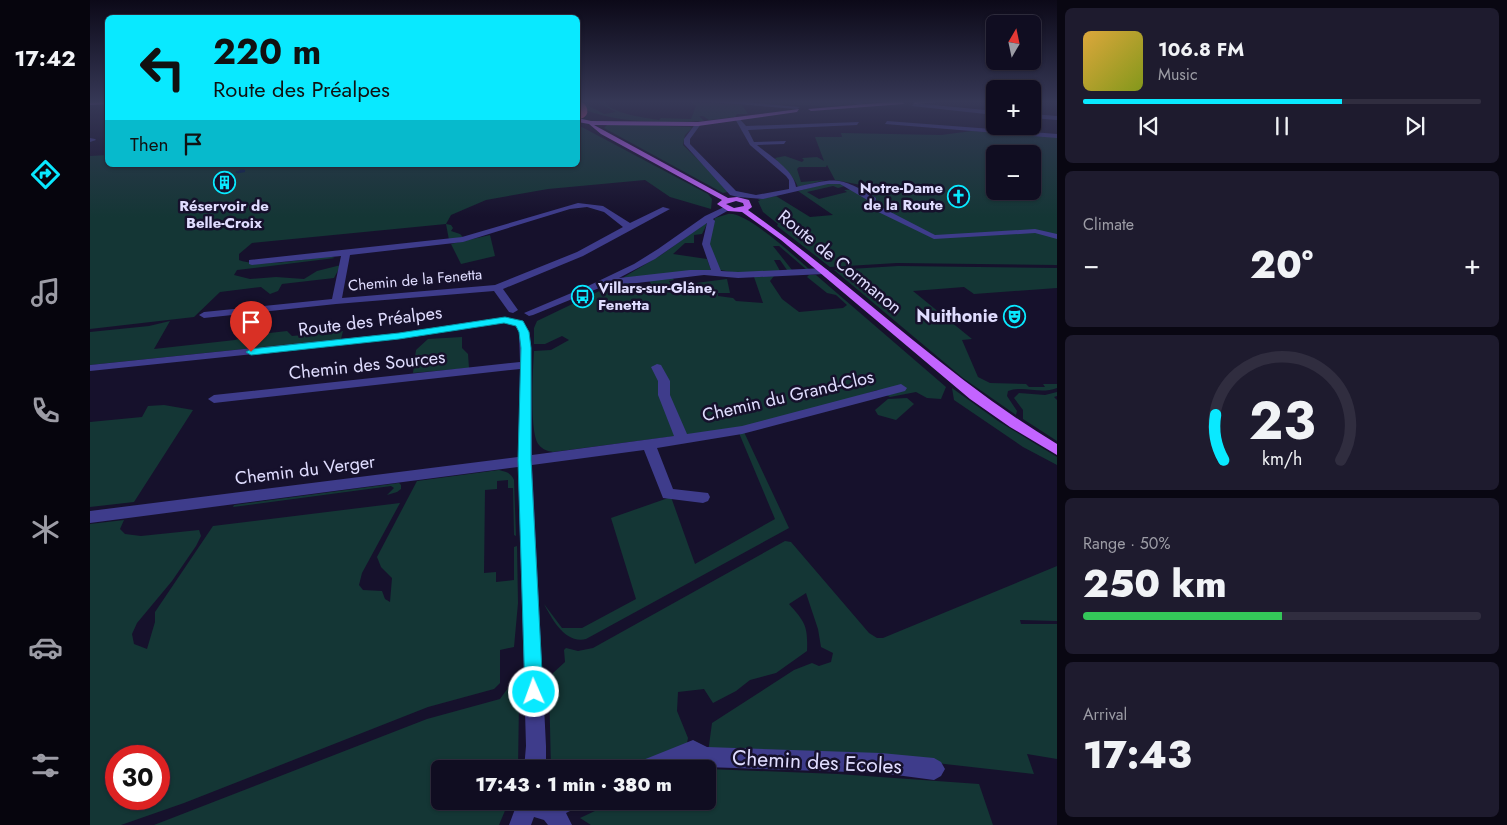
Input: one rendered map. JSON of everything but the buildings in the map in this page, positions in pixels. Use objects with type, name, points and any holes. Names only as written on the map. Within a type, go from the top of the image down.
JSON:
[{"type":"main road","points":[[614,140],[726,204]]},
{"type":"main road","name":"Route de Cormanon","points":[[726,204],[746,202],[749,206],[744,210],[795,247],[952,380],[1005,419],[1057,450]]},
{"type":"street","points":[[687,140],[687,144],[733,193],[744,196],[762,197],[828,182],[844,183],[873,200],[871,205],[934,236],[957,237],[1035,230],[1057,237]]},
{"type":"street","points":[[750,140],[752,144],[788,175],[792,180],[793,190]]},
{"type":"street","points":[[752,144],[784,142]]},
{"type":"street","name":"Chemin de la Fenetta","points":[[252,262],[346,254],[463,240],[570,207],[586,204],[600,208],[627,225],[627,228]]},
{"type":"street","name":"Route des Préalpes","points":[[90,368],[399,336],[516,316],[578,296],[609,281],[653,256],[726,204]]},
{"type":"street","name":"Chemin de la Fenetta","points":[[204,315],[336,301],[497,288],[582,253],[627,228],[666,210]]},
{"type":"street","points":[[708,218],[711,221],[706,244],[717,273]]},
{"type":"street","name":"Chemin de la Fenetta","points":[[336,301],[346,254]]},
{"type":"street","points":[[609,281],[621,282],[679,273],[738,275],[824,272]]},
{"type":"street","name":"Chemin de la Fenetta","points":[[497,288],[516,316],[524,332],[526,348],[524,365],[525,460],[535,760]]},
{"type":"street","name":"Chemin des Sources","points":[[214,399],[524,365]]},
{"type":"street","name":"Chemin du Grand-Clos","points":[[657,367],[664,381],[664,395],[682,439]]},
{"type":"street","name":"Chemin du Grand-Clos","points":[[525,460],[649,445],[742,430],[901,388]]},
{"type":"street","points":[[649,445],[668,494],[703,497]]},
{"type":"street","name":"Chemin du Verger","points":[[90,517],[525,460]]},
{"type":"street","name":"Chemin des Ecoles","points":[[668,760],[693,750],[704,757],[881,763],[934,769]]},
{"type":"street","points":[[526,810],[559,812]]},
{"type":"green space","points":[[580,140],[605,140],[708,194],[712,199],[711,209],[670,197],[645,180],[548,189],[486,200],[451,215],[446,224],[252,243],[239,254],[239,260],[270,263],[329,256],[335,258],[237,270],[234,275],[250,279],[276,277],[304,279],[317,271],[341,265],[334,278],[282,284],[278,291],[270,294],[261,287],[220,292],[194,317],[90,329],[90,156],[105,155],[105,167],[580,167]]},
{"type":"green space","points":[[625,140],[684,140],[683,145],[724,185],[728,192],[723,193]]},
{"type":"green space","points":[[816,140],[1057,140],[1057,265],[897,263],[830,267],[777,226],[778,224],[763,212],[758,201],[760,201],[758,199],[776,196],[810,217],[833,215],[798,191],[829,183],[843,184],[845,186],[838,188],[833,186],[807,192],[819,199],[847,192],[844,190],[856,189],[861,185],[835,180],[827,165],[826,167],[799,167],[797,169],[801,182],[825,180],[798,187],[793,178],[775,158],[785,156],[802,162],[804,160],[802,158],[817,157],[824,161]]},
{"type":"green space","points":[[728,214],[736,215],[758,227],[809,269],[807,270],[779,246],[773,246],[792,270],[787,270],[780,260],[774,260],[780,271],[743,274],[720,270],[709,245],[709,240],[715,218]]},
{"type":"green space","points":[[706,223],[702,234],[694,235],[694,243],[685,243],[673,254],[707,259],[711,270],[623,279],[661,255]]},
{"type":"green space","points":[[446,224],[451,225],[453,228],[451,231],[463,237],[449,240]]},
{"type":"green space","points":[[490,235],[495,256],[461,264],[451,244]]},
{"type":"green space","points":[[898,266],[1057,268],[1057,288],[974,294],[964,287],[913,291],[972,339],[962,340],[978,377],[990,383],[1026,384],[1029,387],[1045,387],[1043,384],[1057,384],[1057,388],[1044,391],[1014,389],[1008,391],[1007,396],[1017,411],[1016,415],[963,378],[834,270]]},
{"type":"green space","points":[[809,275],[816,275],[946,387],[941,399],[927,398],[916,392],[890,397],[877,390],[819,409],[737,428],[553,452],[547,451],[539,445],[536,439],[533,415],[534,351],[551,350],[569,340],[562,336],[545,344],[534,344],[534,328],[537,321],[612,285],[628,283],[634,287],[637,293],[656,292],[648,279],[671,276],[674,280],[669,281],[672,286],[727,279],[730,293],[718,293],[718,296],[733,298],[736,301],[763,303],[754,277],[774,276],[770,281],[782,299],[799,312],[843,308],[847,305],[836,295],[827,293],[807,277]]},
{"type":"green space","points":[[170,321],[154,349],[235,340],[251,335],[287,331],[292,336],[343,331],[341,339],[90,365],[90,332],[149,326]]},
{"type":"green space","points":[[462,337],[462,348],[468,354],[469,368],[413,373],[416,350],[428,339]]},
{"type":"green space","points":[[952,388],[998,421],[1057,457],[1057,465],[1023,447],[954,400]]},
{"type":"green space","points":[[1057,392],[1057,396],[1054,397],[1057,400],[1057,441],[1023,419],[1023,410],[1014,398],[1019,393],[1045,395]]},
{"type":"green space","points":[[907,398],[914,404],[896,420],[878,415],[875,410],[888,399]]},
{"type":"green space","points":[[164,405],[193,410],[134,502],[90,507],[90,422],[142,417],[148,406]]},
{"type":"green space","points":[[744,432],[789,528],[586,639],[578,640],[572,638],[560,629],[544,604],[562,628],[582,628],[636,599],[611,518],[671,497],[695,564],[775,519],[739,433]]},
{"type":"green space","points":[[499,470],[512,476],[514,480],[516,536],[514,535],[513,488],[508,488],[508,480],[497,481],[497,489],[485,490],[484,573],[496,572],[496,582],[514,580],[514,547],[517,546],[518,603],[514,647],[500,650],[500,683],[494,689],[428,707],[170,808],[170,745],[105,745],[105,810],[164,810],[121,825],[90,825],[90,524],[124,520],[120,529],[125,534],[141,536],[199,530],[201,536],[196,546],[172,581],[137,623],[132,634],[134,644],[147,649],[155,622],[155,612],[213,526],[400,503],[362,573],[359,585],[363,590],[382,591],[385,599],[390,602],[392,578],[381,567],[377,557],[417,481]]},
{"type":"green space","points":[[399,483],[401,489],[387,495],[394,488],[391,486],[233,507],[234,505]]},
{"type":"green space","points":[[785,541],[791,542],[869,633],[877,638],[883,638],[1057,566],[1057,621],[1020,620],[1021,624],[1057,624],[1057,759],[1027,754],[1034,774],[936,763],[708,753],[712,723],[794,670],[812,663],[819,666],[831,662],[833,653],[821,647],[818,629],[806,593],[789,604],[799,615],[806,630],[807,651],[776,673],[750,680],[736,691],[713,703],[704,689],[678,692],[677,711],[688,738],[687,743],[644,760],[551,760],[549,684],[553,673],[565,662],[564,650],[566,648],[578,651],[593,648]]},
{"type":"green space","points":[[511,684],[516,684],[519,701],[518,760],[431,760],[431,810],[505,810],[499,825],[154,825],[427,719],[500,699]]},
{"type":"green space","points":[[716,769],[838,774],[979,784],[993,825],[591,825],[580,818],[597,810],[716,810]]},
{"type":"waterway","points":[[240,171],[243,171],[240,172]]},
{"type":"waterway","points":[[244,171],[238,172],[240,172],[244,171]]},
{"type":"place","name":"Réservoir de Belle-Croix","points":[[224,183]]},
{"type":"place","name":"Notre-Dame de la Route","points":[[959,197]]},
{"type":"place","name":"Villars-sur-Glâne, Fenetta","points":[[582,297]]},
{"type":"place","name":"Nuithonie","points":[[1014,316]]},
{"type":"route","points":[[251,352],[399,336],[505,320],[519,323],[524,332],[526,348],[524,365],[525,460],[534,692]]}]
